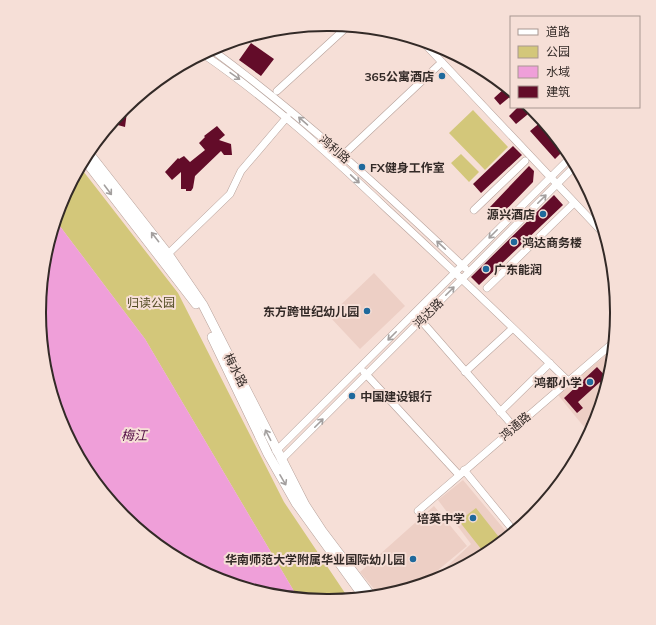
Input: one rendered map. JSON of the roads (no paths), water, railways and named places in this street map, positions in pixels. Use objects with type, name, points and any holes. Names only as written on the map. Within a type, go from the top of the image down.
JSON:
[{"type":"main road","name":"梅水路","points":[[93,158],[168,254],[203,305],[276,451],[305,505],[322,531],[368,592]]},
{"type":"main road","name":"梅水路","points":[[88,165],[199,309],[268,454],[312,528],[360,592]]},
{"type":"street","points":[[277,91],[342,32]]},
{"type":"street","points":[[431,50],[596,226]]},
{"type":"street","name":"鸿利路","points":[[216,54],[287,107],[343,156],[469,272]]},
{"type":"street","name":"鸿利路","points":[[208,58],[239,78],[287,117],[337,161],[568,381]]},
{"type":"street","points":[[337,161],[442,62]]},
{"type":"street","points":[[168,254],[230,194],[241,171],[287,117]]},
{"type":"street","points":[[474,210],[525,161]]},
{"type":"street","name":"鸿达路","points":[[276,451],[566,162]]},
{"type":"street","name":"鸿达路","points":[[281,460],[571,170]]},
{"type":"street","points":[[486,288],[574,203]]},
{"type":"street","points":[[414,313],[514,427]]},
{"type":"street","points":[[465,372],[513,328]]},
{"type":"street","name":"鸿通路","points":[[418,511],[607,348]]},
{"type":"street","points":[[500,412],[550,363]]},
{"type":"street","points":[[360,368],[462,472],[510,527]]},
{"type":"water","name":"梅江","points":[[60,226],[145,339],[295,592],[273,589],[220,573],[172,547],[129,512],[116,498],[94,469],[76,437],[61,403],[49,349],[46,312],[47,294],[52,258]]},
{"type":"place","name":"365公寓酒店","points":[[442,76]]},
{"type":"place","name":"FX健身工作室","points":[[362,167]]},
{"type":"place","name":"源兴酒店","points":[[543,214]]},
{"type":"place","name":"鸿达商务楼","points":[[514,242]]},
{"type":"place","name":"广东能润","points":[[486,269]]},
{"type":"place","name":"东方跨世纪幼儿园","points":[[367,311]]},
{"type":"place","name":"鸿都小学","points":[[590,382]]},
{"type":"place","name":"中国建设银行","points":[[352,396]]},
{"type":"place","name":"培英中学","points":[[473,518]]},
{"type":"place","name":"华南师范大学附属华业国际幼儿园","points":[[413,559]]},
{"type":"park label","name":"归读公园","points":[[151,302]]}]
